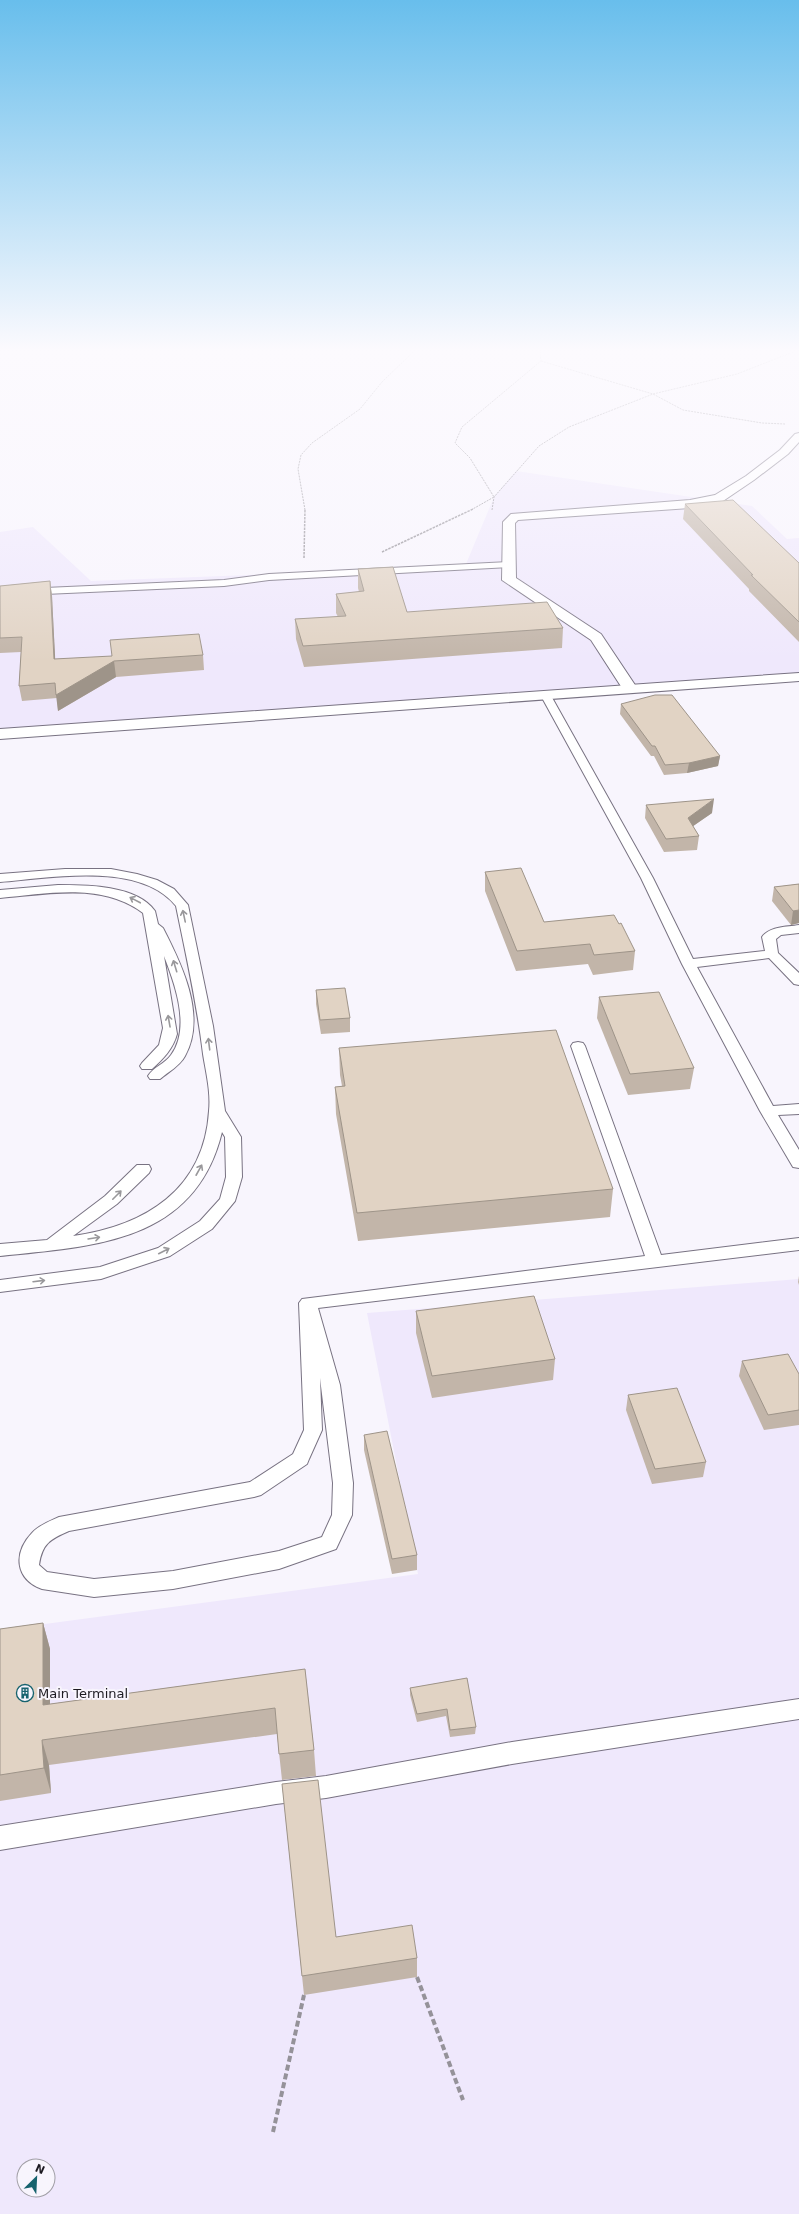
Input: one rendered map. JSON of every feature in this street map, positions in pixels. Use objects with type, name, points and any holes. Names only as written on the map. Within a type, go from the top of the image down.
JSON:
[{"type":"street","points":[[629,688],[596,637],[509,580],[509,522],[515,517],[690,504],[719,498],[762,470],[780,455]]},
{"type":"street","points":[[0,734],[799,677]]},
{"type":"lane","points":[[0,593],[224,583],[268,577],[509,565]]},
{"type":"lane","points":[[545,694],[647,878],[689,964],[768,1111],[799,1163]]},
{"type":"lane","points":[[0,878],[68,873],[108,873],[152,881],[171,892],[182,906],[207,1021],[218,1111],[213,1140],[199,1172],[176,1201],[148,1221],[100,1238],[0,1250]]},
{"type":"lane","points":[[0,894],[97,890],[122,894],[138,901],[148,911],[175,964],[187,1016],[186,1036],[177,1057],[151,1071]]},
{"type":"lane","points":[[799,929],[778,932],[769,937],[772,954],[799,981]]},
{"type":"lane","points":[[689,964],[772,954]]},
{"type":"lane","points":[[578,1046],[655,1261]]},
{"type":"lane","points":[[768,1111],[799,1109]]},
{"type":"lane","points":[[0,1286],[101,1273],[164,1252],[206,1224],[227,1201],[234,1177],[233,1137],[218,1111]]},
{"type":"lane","points":[[53,1244],[111,1200],[143,1169]]},
{"type":"lane","points":[[308,1303],[799,1244]]},
{"type":"lane","points":[[308,1303],[331,1385],[343,1483],[342,1515],[329,1543],[279,1560],[173,1580],[94,1588],[42,1580],[29,1568],[31,1549],[43,1533],[66,1522],[254,1490],[300,1460],[312,1430],[308,1303]]},
{"type":"lane","points":[[0,1838],[268,1794],[326,1787],[512,1753],[799,1709]]},
{"type":"path","points":[[301,455],[298,469],[305,504],[303,558],[308,561]]},
{"type":"path","points":[[467,455],[494,497]]},
{"type":"path","points":[[379,553],[448,522],[494,497],[531,455]]},
{"type":"path","points":[[417,1977],[463,2100]]},
{"type":"path","points":[[273,2132],[304,1995]]},
{"type":"shaded area","points":[[516,471],[752,506],[787,539],[799,538],[799,677],[0,737],[0,532],[33,527],[91,581],[324,572],[466,564],[494,497]]},
{"type":"shaded area","points":[[799,1279],[799,2214],[0,2214],[0,1630],[418,1574],[367,1313]]},
{"type":"building","points":[[733,500],[799,563],[799,622],[751,575],[753,575],[685,504]]},
{"type":"building","points":[[393,567],[407,612],[547,602],[563,628],[303,646],[295,619],[346,616],[336,594],[364,591],[358,569]]},
{"type":"building","points":[[50,581],[54,659],[112,656],[110,640],[199,634],[203,655],[114,661],[56,695],[55,683],[19,686],[22,637],[0,638],[0,586]]},
{"type":"building","points":[[655,695],[672,695],[720,756],[689,763],[665,765],[655,746],[652,746],[621,704]]},
{"type":"building","points":[[714,799],[688,818],[699,836],[666,839],[646,805]]},
{"type":"building","points":[[521,868],[544,922],[614,915],[619,924],[621,923],[635,951],[594,955],[590,944],[517,951],[485,872]]},
{"type":"building","points":[[799,884],[799,910],[793,911],[774,887]]},
{"type":"building","points":[[345,988],[350,1018],[320,1020],[316,990]]},
{"type":"building","points":[[659,992],[694,1068],[630,1074],[599,997]]},
{"type":"building","points":[[556,1030],[613,1189],[357,1213],[335,1087],[345,1086],[339,1048]]},
{"type":"building","points":[[534,1296],[555,1359],[432,1376],[416,1311]]},
{"type":"building","points":[[788,1354],[799,1374],[799,1410],[768,1415],[742,1361]]},
{"type":"building","points":[[677,1388],[706,1462],[655,1469],[628,1395]]},
{"type":"building","points":[[387,1431],[417,1555],[392,1559],[364,1435]]},
{"type":"building","points":[[43,1623],[43,1705],[305,1669],[314,1750],[279,1754],[275,1708],[42,1740],[44,1768],[0,1775],[0,1629]]},
{"type":"building","points":[[467,1678],[476,1727],[450,1730],[447,1709],[417,1714],[410,1688]]},
{"type":"building","points":[[318,1780],[336,1937],[412,1925],[417,1958],[302,1976],[282,1784]]},
{"type":"place","name":"Main Terminal","points":[[25,1693]]}]
